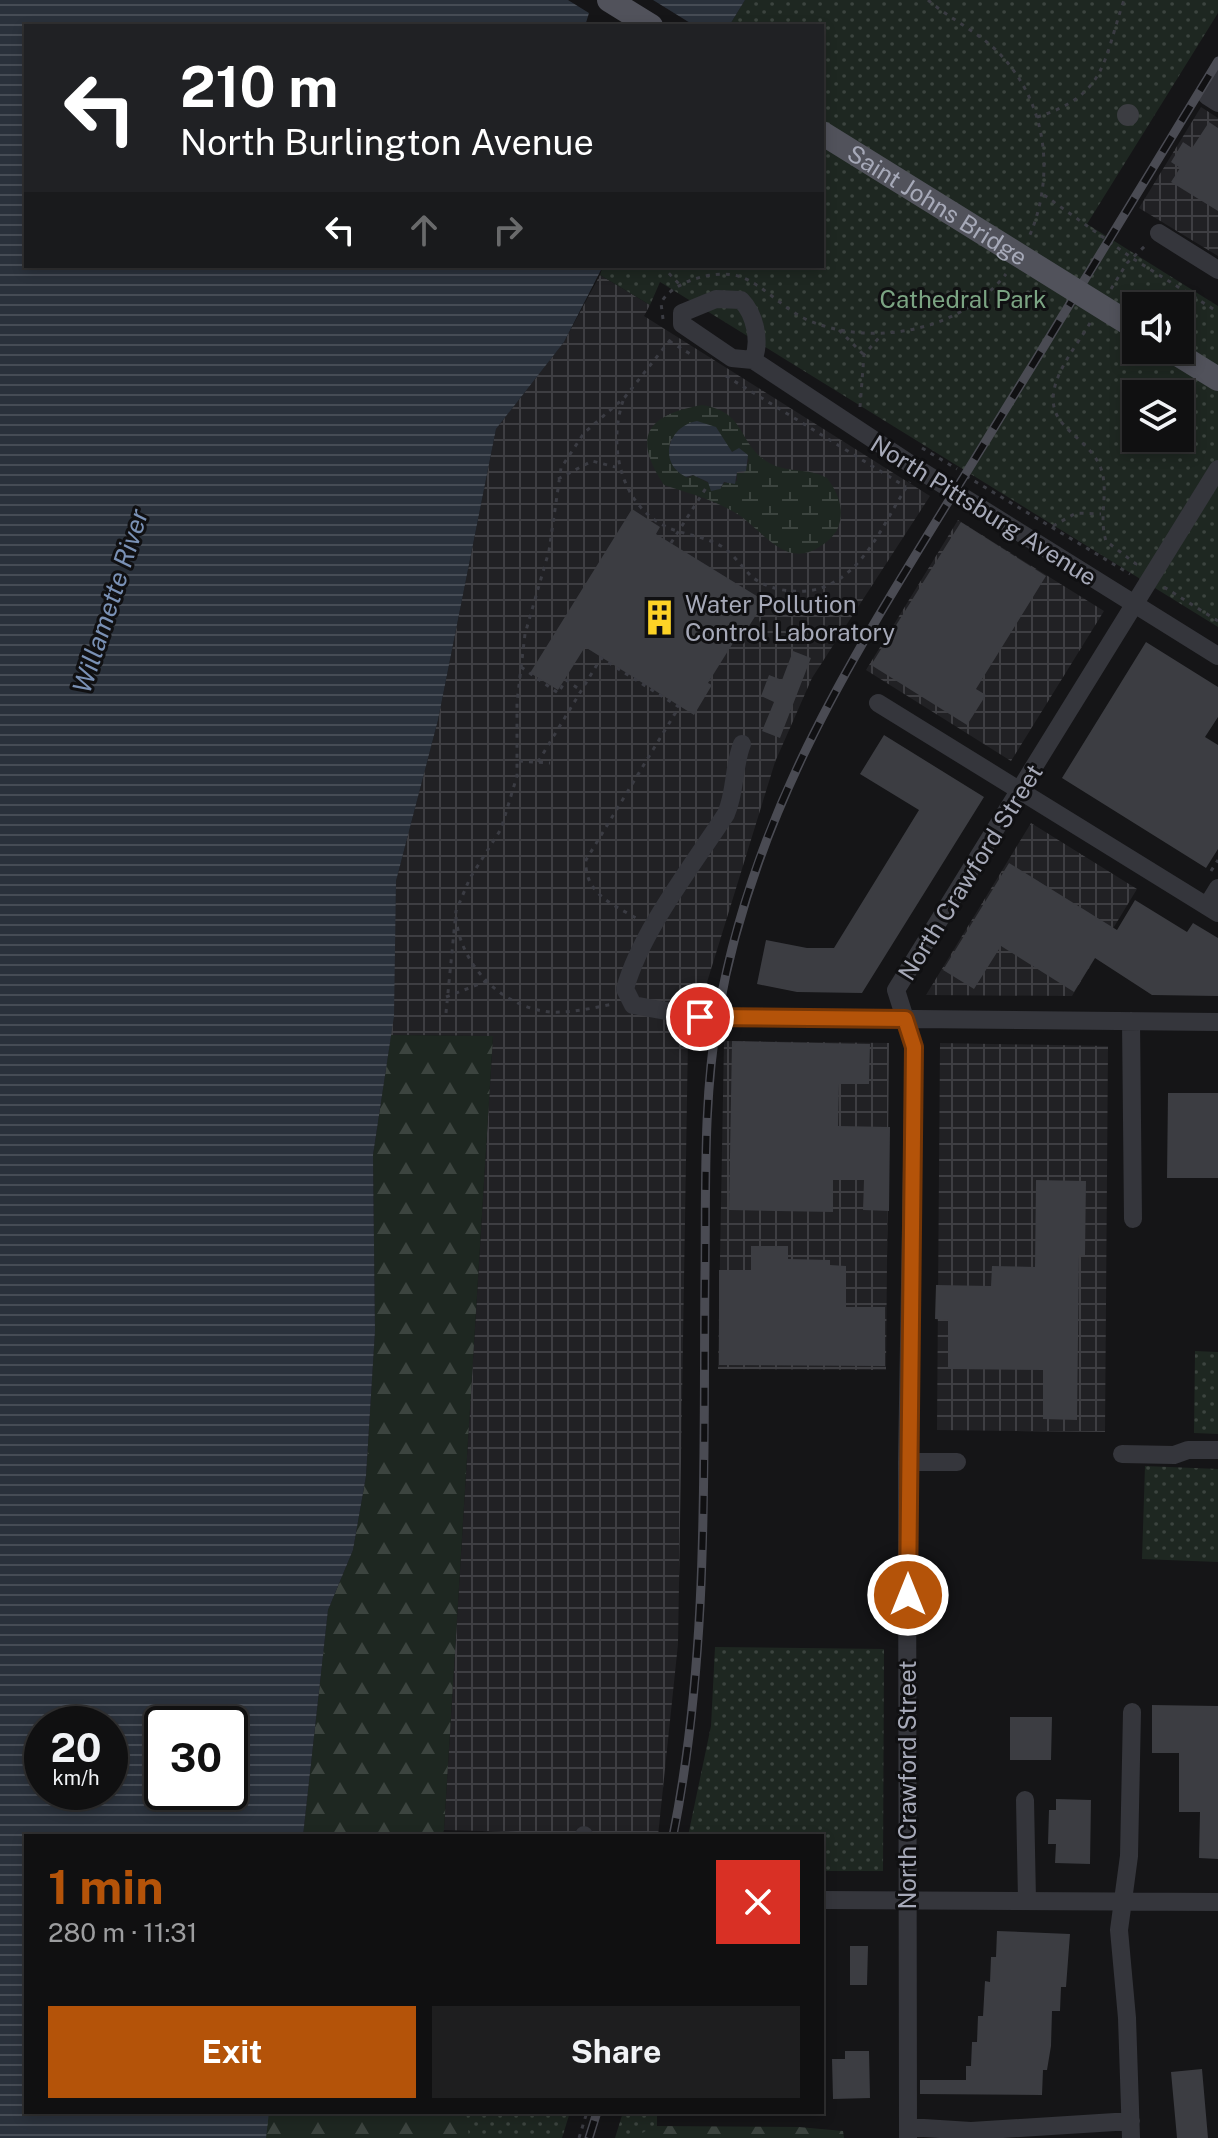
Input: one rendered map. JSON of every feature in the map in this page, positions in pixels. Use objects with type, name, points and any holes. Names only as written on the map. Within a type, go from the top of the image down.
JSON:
[{"type":"main road","points":[[609,0],[648,24]]},
{"type":"main road","name":"Saint Johns Bridge","points":[[824,134],[1122,319]]},
{"type":"main road","points":[[1194,364],[1218,379]]},
{"type":"street","points":[[1212,99],[1218,78]]},
{"type":"street","points":[[1159,233],[1218,270]]},
{"type":"street","name":"North Pittsburg Avenue","points":[[753,360],[850,426],[1218,656]]},
{"type":"street","name":"North Crawford Street","points":[[908,2133],[907,1462],[914,1047],[896,990],[1218,469]]},
{"type":"street","points":[[878,703],[1212,910],[1218,888]]},
{"type":"street","points":[[742,744],[735,760],[733,799],[653,928],[628,976],[625,989],[629,1001],[641,1007],[700,1017],[1218,1022]]},
{"type":"street","points":[[1131,1021],[1133,1219]]},
{"type":"street","points":[[1122,1454],[1174,1455],[1188,1450],[1218,1450]]},
{"type":"street","points":[[907,1462],[957,1462]]},
{"type":"street","points":[[908,2133],[1131,2129],[1127,2018],[1119,1930],[1129,1856],[1132,1712]]},
{"type":"street","points":[[1025,1800],[1027,1900]]},
{"type":"street","points":[[824,1900],[1218,1902]]},
{"type":"path","points":[[928,0],[998,52],[1021,84],[1037,117],[1045,162],[1044,195],[1024,247]]},
{"type":"path","points":[[1037,117],[1076,101],[1097,79],[1124,0]]},
{"type":"path","points":[[1044,195],[1132,258],[1218,312]]},
{"type":"path","points":[[1106,297],[1132,258],[1159,233]]},
{"type":"path","points":[[771,299],[809,320],[837,329],[882,334],[917,328],[960,311],[987,292],[1012,267]]},
{"type":"path","points":[[664,268],[678,283]]},
{"type":"path","points":[[912,442],[1130,575],[1136,564],[1106,541],[1101,514],[1104,487],[1100,467],[1083,442],[1058,418],[1053,403],[1054,384],[1091,322]]},
{"type":"path","points":[[837,329],[864,355]]},
{"type":"path","points":[[850,426],[860,408],[864,355],[882,334]]},
{"type":"path","points":[[446,1013],[445,997],[456,911],[508,812],[519,761],[517,702],[525,634],[549,551],[561,468],[584,433],[625,397],[673,336]]},
{"type":"path","points":[[669,341],[696,357]]},
{"type":"path","points":[[722,373],[906,487]]},
{"type":"path","points":[[625,397],[617,434],[619,468],[644,510],[666,527],[722,547],[762,584],[793,591],[815,590],[844,577],[858,564],[918,469]]},
{"type":"path","points":[[558,479],[592,461],[619,468]]},
{"type":"path","points":[[671,543],[706,488]]},
{"type":"path","points":[[1042,546],[1052,527],[1069,515],[1101,514]]},
{"type":"path","points":[[1164,587],[1218,621]]},
{"type":"path","points":[[538,762],[601,658],[679,707],[586,860],[587,878],[597,894],[653,928]]},
{"type":"path","points":[[521,667],[558,693],[566,680],[581,690]]},
{"type":"path","points":[[519,761],[550,763]]},
{"type":"path","points":[[456,911],[462,945],[487,981],[515,1002],[544,1011],[566,1012],[629,1001]]},
{"type":"path","points":[[445,997],[487,981]]},
{"type":"path","points":[[579,2138],[586,2114]]},
{"type":"shaded area","points":[[1201,107],[1218,118],[1218,256],[1139,208]]},
{"type":"shaded area","points":[[600,275],[650,305],[644,316],[930,496],[812,678],[775,762],[704,992],[705,1038],[688,1038],[678,1644],[658,1834],[444,1830],[493,1036],[391,1035],[396,881],[438,720],[496,429],[564,342]]},
{"type":"shaded area","points":[[958,520],[1104,611],[1011,761],[866,670]]},
{"type":"shaded area","points":[[1031,823],[1137,889],[1072,996],[926,995]]},
{"type":"shaded area","points":[[724,1041],[889,1043],[886,1370],[718,1369]]},
{"type":"shaded area","points":[[940,1043],[1108,1046],[1105,1432],[937,1430]]},
{"type":"green space","name":"Cathedral Park","points":[[745,0],[1218,0],[1218,13],[1087,224],[1218,306],[1218,627],[660,282],[650,305],[600,275],[602,268],[824,268],[824,24],[730,24]]},
{"type":"green space","points":[[702,405],[716,409],[734,421],[750,445],[766,461],[781,468],[827,478],[837,496],[841,516],[837,530],[827,542],[806,553],[784,550],[726,507],[664,485],[654,468],[647,441],[657,422],[683,409]],"holes":[[[716,427],[727,448],[735,453],[739,448],[749,460],[744,473],[737,473],[737,481],[724,483],[720,489],[693,475],[688,478],[682,475],[674,467],[669,451],[671,439]]]},
{"type":"green space","points":[[391,1035],[493,1036],[444,1830],[443,1834],[303,1834],[328,1610],[353,1550],[366,1476],[375,1331],[373,1155]]},
{"type":"green space","points":[[1195,1351],[1218,1352],[1218,1434],[1194,1433]]},
{"type":"green space","points":[[1145,1466],[1218,1469],[1218,1562],[1142,1559]]},
{"type":"green space","points":[[715,1647],[884,1649],[883,1871],[824,1871],[824,1834],[688,1834],[711,1726]]},
{"type":"green space","points":[[267,2114],[569,2114],[562,2138],[265,2138]]},
{"type":"green space","points":[[269,2114],[466,2114],[469,2138],[266,2138]]},
{"type":"green space","points":[[622,2114],[657,2114],[657,2138],[615,2138]]},
{"type":"green space","points":[[654,2126],[799,2127],[843,2131],[844,2138],[634,2138]]},
{"type":"water","name":"Willamette River","points":[[0,0],[745,0],[730,24],[24,24],[24,268],[602,268],[564,342],[496,429],[438,720],[396,881],[394,1016],[373,1155],[375,1331],[366,1476],[353,1550],[328,1610],[303,1834],[24,1834],[24,2114],[269,2114],[266,2138],[0,2138]]},
{"type":"water","points":[[697,421],[716,427],[732,452],[739,448],[748,455],[746,471],[737,472],[735,484],[724,482],[720,489],[711,491],[708,482],[693,475],[686,477],[671,463],[669,454],[673,437],[687,424]]},
{"type":"pier","points":[[568,0],[653,0],[692,24],[586,24],[589,13]]},
{"type":"building","points":[[1128,104],[1136,107],[1139,115],[1136,123],[1128,126],[1120,123],[1117,115],[1120,107]]},
{"type":"building","points":[[1209,122],[1218,128],[1218,211],[1171,182],[1180,168],[1171,162],[1183,142],[1192,148]]},
{"type":"building","name":"Water Pollution Control Laboratory","points":[[632,509],[660,527],[656,534],[765,601],[742,637],[738,635],[708,683],[712,685],[694,715],[585,647],[558,690],[530,673]]},
{"type":"building","points":[[961,522],[1046,576],[976,689],[986,695],[967,725],[871,665]]},
{"type":"building","points":[[1146,642],[1218,687],[1218,717],[1205,737],[1218,745],[1218,849],[1206,868],[1062,778]]},
{"type":"building","points":[[793,651],[811,658],[780,738],[762,731],[774,702],[761,696],[769,675],[782,680]]},
{"type":"building","points":[[884,735],[984,797],[862,993],[797,992],[757,984],[766,940],[807,948],[834,948],[919,810],[860,774]]},
{"type":"building","points":[[1009,863],[1117,930],[1135,900],[1187,932],[1193,923],[1218,938],[1218,996],[1152,995],[1095,958],[1074,992],[1001,946],[974,989],[943,970]]},
{"type":"building","points":[[732,1041],[870,1044],[869,1084],[839,1084],[838,1126],[890,1127],[889,1211],[863,1210],[864,1180],[833,1180],[833,1212],[729,1210]]},
{"type":"building","points":[[1168,1093],[1218,1093],[1218,1178],[1167,1178]]},
{"type":"building","points":[[1036,1180],[1086,1181],[1085,1255],[1079,1255],[1077,1420],[1043,1419],[1043,1370],[948,1369],[948,1320],[935,1319],[936,1285],[991,1286],[992,1266],[1035,1267]]},
{"type":"building","points":[[751,1246],[788,1246],[788,1259],[830,1260],[830,1265],[846,1266],[846,1307],[885,1307],[885,1366],[719,1365],[719,1270],[751,1270]]},
{"type":"building","points":[[1152,1705],[1218,1706],[1218,1859],[1199,1858],[1200,1812],[1179,1812],[1179,1753],[1152,1753]]},
{"type":"building","points":[[1010,1717],[1052,1717],[1051,1760],[1010,1760]]},
{"type":"building","points":[[1056,1799],[1091,1800],[1090,1864],[1055,1863],[1056,1844],[1048,1844],[1049,1810],[1056,1810]]},
{"type":"building","points":[[997,1931],[1070,1934],[1066,1987],[1061,1987],[1060,2011],[1052,2011],[1051,2046],[1047,2070],[1043,2070],[1042,2095],[920,2094],[920,2080],[966,2080],[966,2066],[971,2066],[972,2042],[977,2042],[978,2016],[983,2016],[985,1981],[990,1982],[991,1957],[996,1957]]},
{"type":"building","points":[[850,1946],[868,1946],[867,1985],[850,1985]]},
{"type":"building","points":[[845,2051],[869,2051],[870,2098],[833,2099],[832,2059],[845,2059]]},
{"type":"building","points":[[1202,2069],[1208,2138],[1177,2138],[1171,2072]]},
{"type":"railway","points":[[673,1834],[685,1766],[699,1626],[710,1078],[718,1014],[735,938],[757,865],[784,797],[850,665],[1218,61]]},
{"type":"railway","points":[[589,2138],[596,2114]]},
{"type":"place","name":"Water Pollution Control Laboratory","points":[[659,618]]},
{"type":"route","points":[[700,1017],[905,1019],[914,1047],[907,1462],[908,1595]]}]
